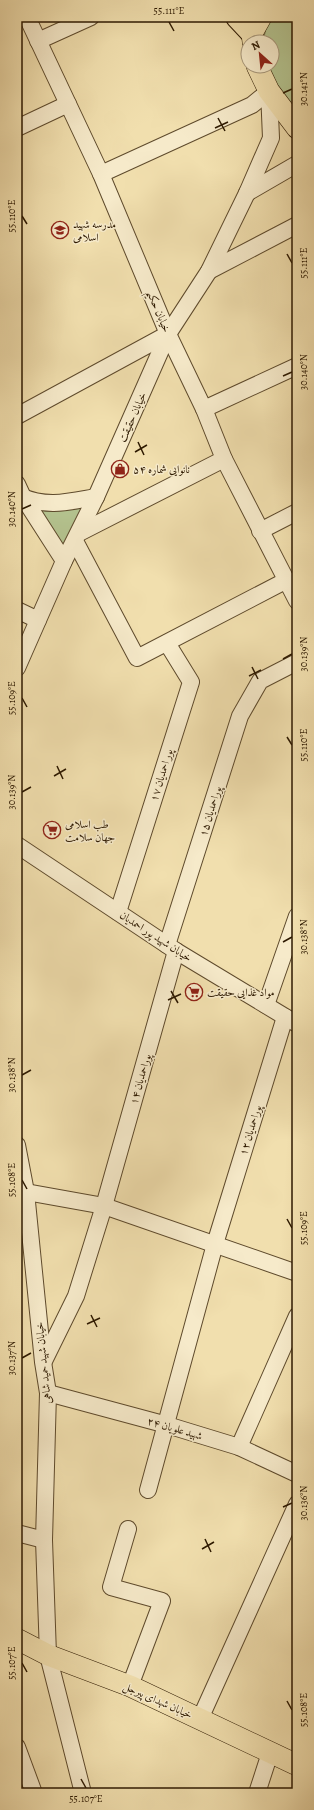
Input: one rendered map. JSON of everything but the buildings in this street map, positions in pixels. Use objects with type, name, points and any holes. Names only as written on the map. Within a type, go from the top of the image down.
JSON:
[{"type":"highway","points":[[237,17],[255,31]]},
{"type":"main road","points":[[260,74],[269,91],[297,128]]},
{"type":"main road","name":"خیابان شهدای پیرجل","points":[[17,1638],[48,1654],[130,1686],[297,1765]]},
{"type":"street","name":"خیابان حکیم","points":[[27,17],[101,174],[168,334],[204,409],[224,459],[297,601]]},
{"type":"street","points":[[38,41],[91,17]]},
{"type":"street","points":[[101,174],[252,105],[269,91]]},
{"type":"street","name":"خیابان حقیقت","points":[[17,668],[64,561],[96,497],[168,334],[209,271],[248,194],[271,138],[269,91]]},
{"type":"street","points":[[17,128],[68,104]]},
{"type":"street","points":[[248,194],[297,164]]},
{"type":"street","points":[[209,271],[297,225]]},
{"type":"street","points":[[17,416],[168,334]]},
{"type":"street","points":[[204,409],[297,366]]},
{"type":"street","points":[[224,459],[142,501],[77,537],[136,658],[287,580]]},
{"type":"street","points":[[19,492],[43,503],[96,497]]},
{"type":"street","points":[[19,492],[64,561]]},
{"type":"street","points":[[260,531],[297,512]]},
{"type":"street","points":[[17,610],[38,620]]},
{"type":"street","name":"پور احمدیان ۱۷","points":[[118,912],[190,682],[166,643]]},
{"type":"street","name":"پوراحمدیان ۱۵","points":[[172,948],[240,716],[260,681],[297,662]]},
{"type":"street","name":"خیابان شهید پور احمدیان","points":[[17,845],[172,948],[291,1020]]},
{"type":"street","points":[[266,1005],[297,916]]},
{"type":"street","name":"پوراحمدیان ۱۴","points":[[43,1362],[76,1296],[104,1206],[172,948]]},
{"type":"street","name":"پوراحمدیان ۱۲","points":[[148,1490],[167,1425],[215,1244],[291,1020]]},
{"type":"street","name":"خیابان شهید حمید شاهی","points":[[17,1145],[26,1192],[43,1362],[48,1393],[44,1540],[48,1654],[83,1793]]},
{"type":"street","points":[[26,1192],[104,1206],[297,1273]]},
{"type":"street","points":[[240,1447],[297,1316]]},
{"type":"street","name":"شهید علویان ۲۴","points":[[48,1393],[167,1425],[240,1447],[297,1474]]},
{"type":"street","points":[[200,1719],[297,1504]]},
{"type":"street","points":[[128,1529],[111,1586],[162,1601],[130,1686]]},
{"type":"street","points":[[17,1533],[44,1540]]},
{"type":"street","points":[[17,1747],[34,1793]]},
{"type":"street","points":[[257,1793],[270,1753]]},
{"type":"green space","points":[[276,17],[297,17],[297,119],[270,78],[269,74],[280,74],[280,34],[265,34],[267,23]]},
{"type":"green space","points":[[25,499],[94,499],[64,558]]},
{"type":"place","name":"مدرسه شهید اسلامی","points":[[60,230]]},
{"type":"place","name":"نانوایی شماره ۵۴","points":[[120,469]]},
{"type":"place","name":"طب اسلامی جهان سلامت","points":[[52,830]]},
{"type":"place","name":"مواد غذایی حقیقت","points":[[194,992]]}]
